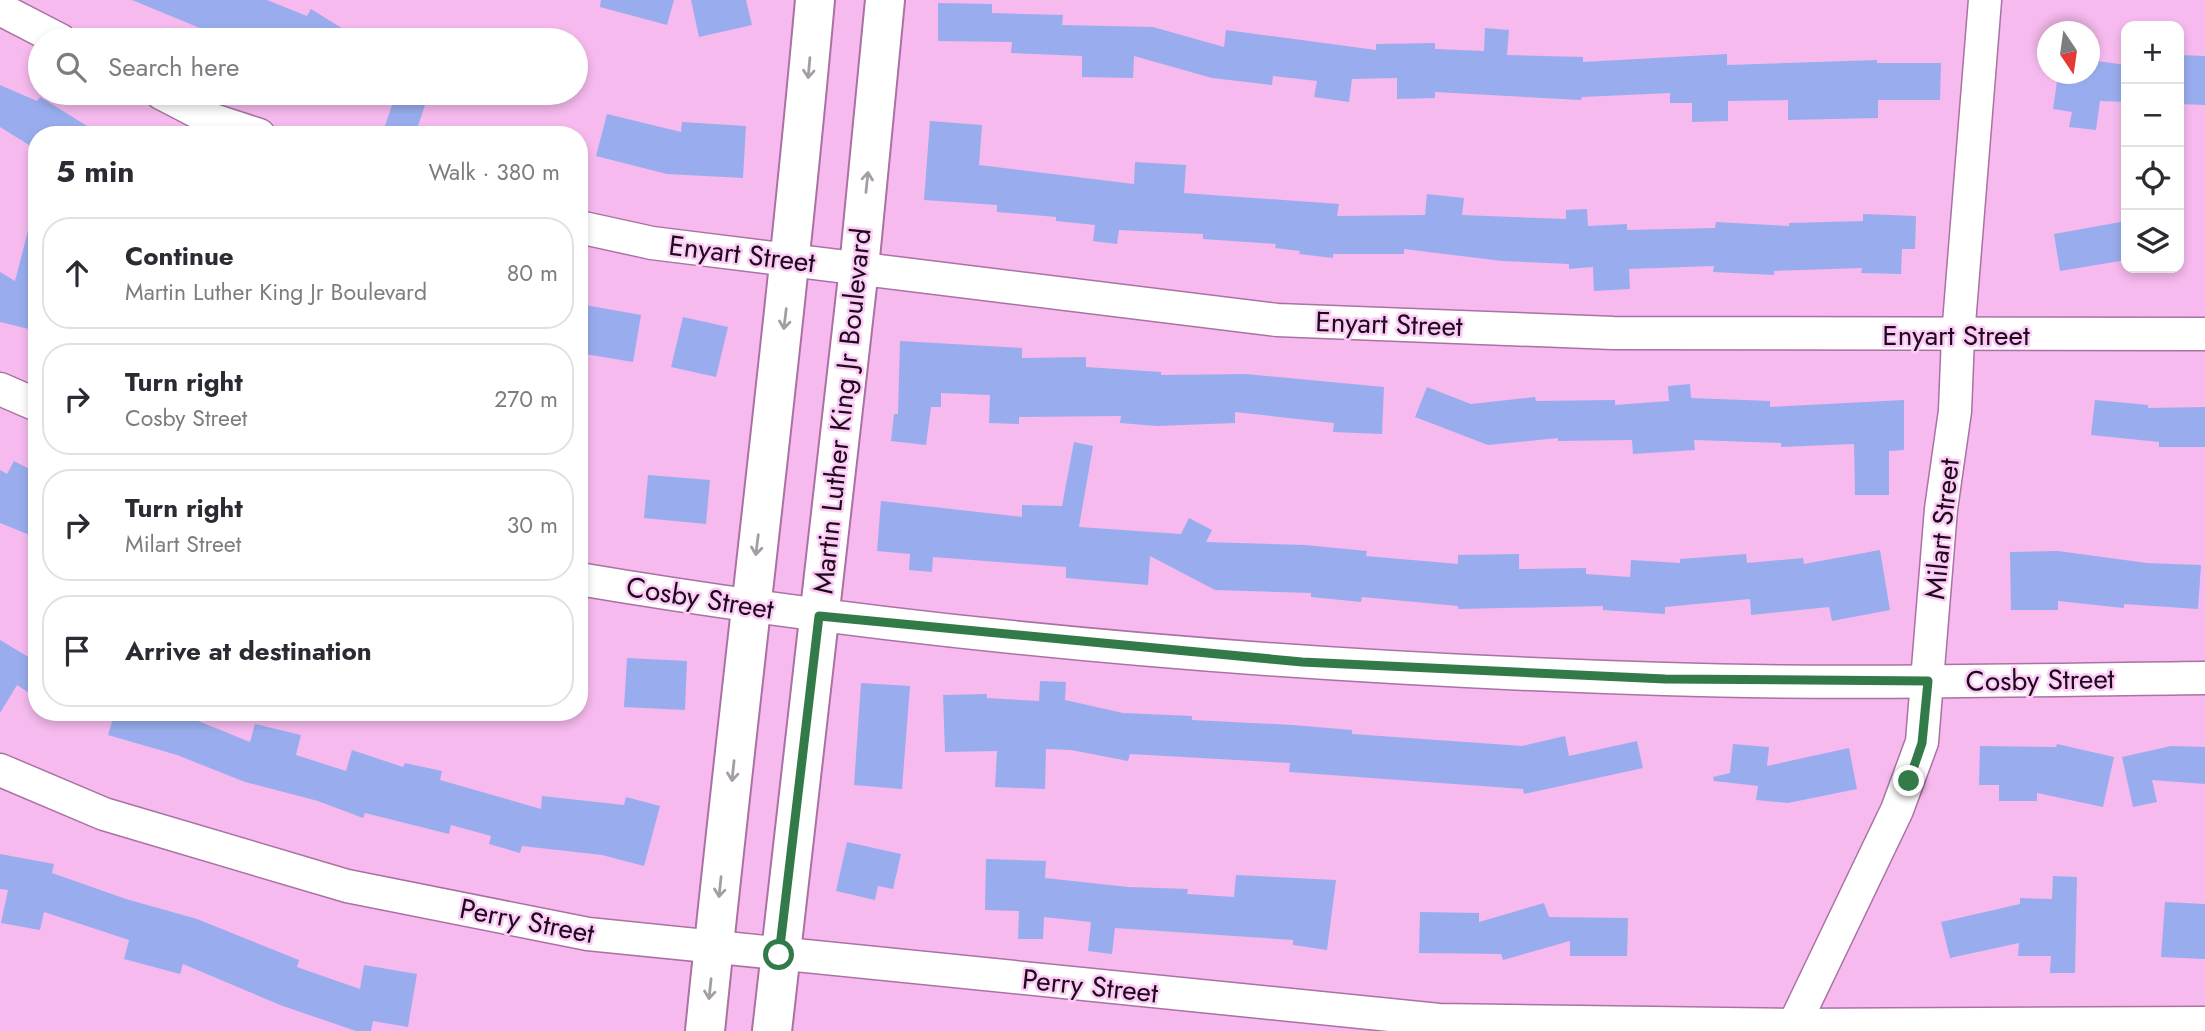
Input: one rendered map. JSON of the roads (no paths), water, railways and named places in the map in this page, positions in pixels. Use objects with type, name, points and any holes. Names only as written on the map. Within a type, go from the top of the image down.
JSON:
[{"type":"main road","points":[[705,1031],[750,608],[792,260],[816,0]]},
{"type":"main road","name":"Martin Luther King Jr Boulevard","points":[[772,1031],[859,268],[885,0]]},
{"type":"street","name":"Milart Street","points":[[1793,1028],[1909,781],[1922,743],[1941,509],[1955,411],[1958,335],[1985,0]]},
{"type":"street","points":[[0,9],[37,28]]},
{"type":"street","points":[[185,105],[231,126]]},
{"type":"street","name":"Enyart Street","points":[[588,229],[652,243],[1277,320],[1613,333],[2205,334]]},
{"type":"street","points":[[0,389],[28,401]]},
{"type":"street","name":"Cosby Street","points":[[588,581],[750,608],[819,616],[1302,662],[1665,679],[1928,681],[2205,678]]},
{"type":"street","name":"Perry Street","points":[[0,770],[104,814],[347,886],[588,934],[1438,1025],[1793,1028],[2205,1023]]}]
